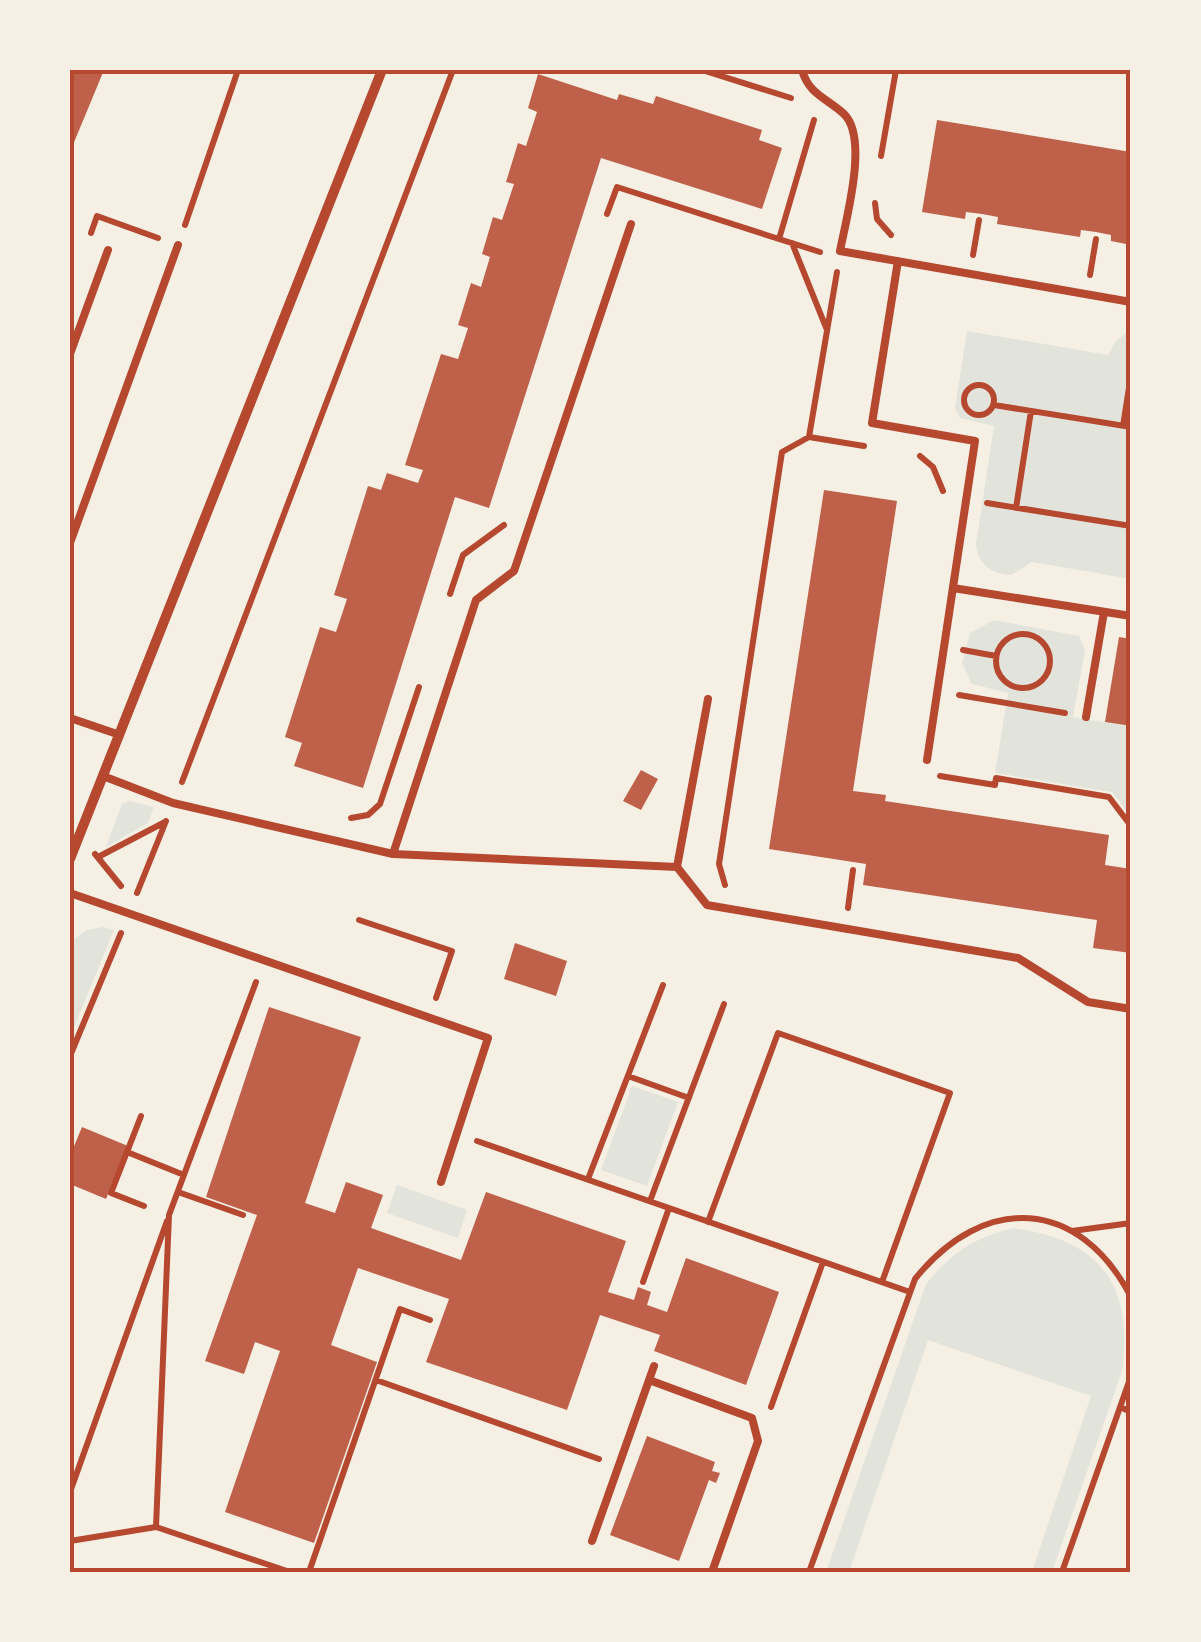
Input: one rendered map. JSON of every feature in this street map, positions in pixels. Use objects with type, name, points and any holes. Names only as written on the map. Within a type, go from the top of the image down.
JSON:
[{"type":"street","points":[[70,859],[382,70]]},
{"type":"lane","points":[[802,70],[814,95],[847,116],[856,136],[840,254],[1131,302]]},
{"type":"lane","points":[[393,854],[476,600],[514,571],[631,224]]},
{"type":"lane","points":[[70,543],[178,245]]},
{"type":"lane","points":[[70,354],[108,250]]},
{"type":"lane","points":[[898,261],[872,423],[975,441],[927,760]]},
{"type":"lane","points":[[952,588],[1131,616]]},
{"type":"lane","points":[[1086,716],[1104,612]]},
{"type":"lane","points":[[708,700],[677,867],[706,905],[1018,958],[1088,1002],[1131,1009]]},
{"type":"lane","points":[[70,718],[120,735]]},
{"type":"lane","points":[[103,776],[173,803],[393,854],[677,867]]},
{"type":"lane","points":[[70,894],[488,1038],[441,1182]]},
{"type":"lane","points":[[592,1541],[654,1366]]},
{"type":"lane","points":[[649,1380],[752,1418],[758,1441],[712,1572]]},
{"type":"path","points":[[178,245],[238,70]]},
{"type":"path","points":[[75,847],[100,856],[132,904],[453,70]]},
{"type":"path","points":[[878,173],[896,70]]},
{"type":"path","points":[[876,192],[877,219],[895,239]]},
{"type":"path","points":[[973,256],[979,220]]},
{"type":"path","points":[[779,238],[840,254],[809,437]]},
{"type":"path","points":[[1090,276],[1096,239]]},
{"type":"path","points":[[792,243],[827,331]]},
{"type":"path","points":[[957,253],[992,260]]},
{"type":"path","points":[[1070,273],[1103,279]]},
{"type":"path","points":[[994,405],[1127,427],[1131,375]]},
{"type":"path","points":[[978,385],[988,388],[994,405],[987,413],[973,413],[966,407],[966,393],[978,385]]},
{"type":"path","points":[[1016,508],[1032,411]]},
{"type":"path","points":[[734,895],[726,887],[719,864],[782,452],[809,437],[880,448]]},
{"type":"path","points":[[916,454],[939,477],[944,508]]},
{"type":"path","points":[[966,500],[1131,526]]},
{"type":"path","points":[[1030,635],[1044,644],[1048,670],[1037,684],[1017,686],[999,673],[996,656],[1005,640],[1030,635]]},
{"type":"path","points":[[1014,704],[1017,686]]},
{"type":"path","points":[[937,691],[1086,716]]},
{"type":"path","points":[[924,774],[995,785],[996,778],[1108,797],[1131,826]]},
{"type":"path","points":[[100,856],[166,822]]},
{"type":"path","points":[[846,919],[853,870]]},
{"type":"path","points":[[70,1056],[128,914]]},
{"type":"path","points":[[359,920],[452,952],[429,1018]]},
{"type":"path","points":[[70,1492],[264,962]]},
{"type":"path","points":[[588,1179],[663,985]]},
{"type":"path","points":[[650,1201],[724,1004]]},
{"type":"path","points":[[708,1222],[778,1032],[950,1093],[882,1282]]},
{"type":"path","points":[[628,1076],[688,1098]]},
{"type":"path","points":[[141,1116],[110,1193],[144,1206]]},
{"type":"path","points":[[457,1134],[910,1292]]},
{"type":"path","points":[[128,1152],[184,1175]]},
{"type":"path","points":[[178,1192],[243,1215]]},
{"type":"path","points":[[643,1282],[669,1208]]},
{"type":"path","points":[[156,1526],[169,1215]]},
{"type":"path","points":[[809,1572],[915,1279],[940,1248],[974,1226],[1013,1218],[1053,1222],[1087,1239],[1114,1265],[1131,1297]]},
{"type":"path","points":[[1071,1231],[1131,1223]]},
{"type":"path","points":[[758,1441],[823,1262]]},
{"type":"path","points":[[310,1572],[400,1309],[430,1320]]},
{"type":"path","points":[[1062,1572],[1131,1376]]},
{"type":"path","points":[[376,1380],[619,1466]]},
{"type":"path","points":[[1120,1406],[1131,1412]]},
{"type":"path","points":[[70,1541],[156,1526],[290,1572]]},
{"type":"shaded area","points":[[1131,329],[1131,579],[1032,562],[1011,575],[992,570],[983,563],[976,544],[994,426],[960,418],[955,408],[967,331],[1108,355],[1116,341]]},
{"type":"shaded area","points":[[994,620],[1079,636],[1085,650],[1073,717],[1131,727],[1131,817],[1112,792],[995,773],[1008,693],[972,684],[962,663],[970,633]]},
{"type":"shaded area","points":[[129,801],[154,807],[148,823],[106,847],[122,804]]},
{"type":"shaded area","points":[[87,930],[114,930],[70,1037],[70,942]]},
{"type":"shaded area","points":[[632,1086],[678,1102],[647,1186],[601,1170]]},
{"type":"shaded area","points":[[397,1185],[467,1210],[458,1238],[387,1213]]},
{"type":"shaded area","points":[[1013,1228],[1043,1234],[1089,1255],[1105,1271],[1122,1314],[1122,1371],[1052,1572],[1032,1572],[1091,1396],[928,1340],[849,1572],[826,1572],[926,1284],[965,1248]]},
{"type":"building","points":[[70,70],[104,70],[70,152]]},
{"type":"building","points":[[538,74],[617,100],[619,94],[653,104],[656,96],[762,130],[759,140],[782,148],[762,209],[601,158],[489,508],[455,497],[363,788],[294,766],[302,743],[285,737],[320,627],[336,632],[347,599],[334,595],[368,486],[381,490],[387,473],[418,483],[423,470],[405,465],[441,354],[458,359],[468,328],[458,325],[471,283],[481,287],[490,257],[482,254],[493,217],[502,220],[514,184],[506,182],[518,143],[526,146],[537,112],[528,108]]},
{"type":"building","points":[[937,120],[1131,152],[1131,245],[1111,241],[1111,235],[1096,232],[1081,230],[1080,237],[997,224],[998,217],[982,214],[966,212],[965,219],[922,212]]},
{"type":"building","points":[[824,490],[897,501],[853,791],[886,795],[885,801],[1109,835],[1105,865],[1131,869],[1131,953],[1093,948],[1097,920],[863,885],[866,864],[769,849]]},
{"type":"building","points":[[1119,637],[1131,639],[1131,726],[1105,722]]},
{"type":"building","points":[[641,770],[658,779],[641,810],[623,801]]},
{"type":"building","points":[[515,943],[567,961],[556,996],[504,979]]},
{"type":"building","points":[[269,1007],[361,1037],[305,1203],[335,1213],[346,1182],[383,1195],[371,1228],[461,1260],[486,1192],[626,1241],[608,1292],[634,1300],[638,1287],[651,1292],[647,1305],[667,1312],[686,1258],[779,1292],[746,1385],[654,1351],[660,1335],[600,1315],[567,1410],[426,1362],[449,1299],[358,1268],[331,1345],[377,1362],[314,1543],[225,1512],[280,1351],[255,1342],[244,1374],[205,1361],[257,1215],[206,1197]]},
{"type":"building","points":[[82,1127],[128,1146],[106,1199],[70,1184],[70,1156]]},
{"type":"building","points":[[647,1436],[715,1462],[712,1471],[720,1473],[716,1483],[709,1480],[679,1561],[610,1535]]}]
